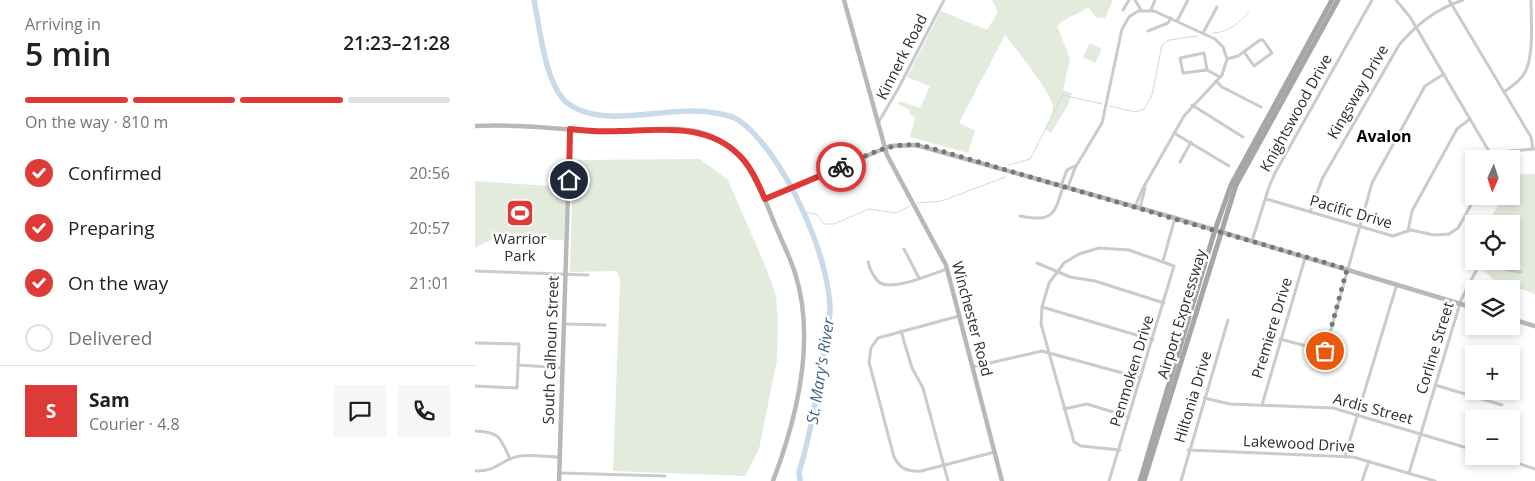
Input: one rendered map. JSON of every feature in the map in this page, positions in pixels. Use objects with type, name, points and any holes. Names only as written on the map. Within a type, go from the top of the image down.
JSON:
[{"type":"main road","name":"Winchester Road","points":[[844,0],[885,148],[896,174],[940,251],[947,269],[1002,481]]},
{"type":"main road","name":"Airport Expressway","points":[[1140,481],[1231,186],[1253,141],[1332,0]]},
{"type":"main road","name":"Airport Expressway","points":[[1145,481],[1217,231],[1236,185],[1338,0]]},
{"type":"main road","points":[[475,126],[517,126],[601,132],[685,130],[706,134],[722,142],[740,156],[750,168],[765,199],[795,273],[803,330],[801,370],[794,412],[782,458],[773,481]]},
{"type":"main road","name":"South Calhoun Street","points":[[559,481],[570,129]]},
{"type":"main road","points":[[765,199],[885,148],[906,144],[924,146],[1175,218],[1465,305]]},
{"type":"main road","points":[[1520,322],[1535,326]]},
{"type":"street","name":"Kinnerk Road","points":[[878,124],[944,0]]},
{"type":"street","points":[[1123,10],[1129,0]]},
{"type":"street","points":[[1135,0],[1143,10]]},
{"type":"street","points":[[1151,10],[1155,0]]},
{"type":"street","points":[[1177,21],[1188,0]]},
{"type":"street","name":"Knightswood Drive","points":[[1252,242],[1275,173],[1371,0]]},
{"type":"street","points":[[1397,0],[1491,150]]},
{"type":"street","name":"Kingsway Drive","points":[[1310,212],[1322,179],[1388,61],[1415,26],[1450,2],[1463,0]]},
{"type":"street","points":[[1504,92],[1518,82],[1526,71],[1529,60],[1531,0]]},
{"type":"street","points":[[1450,2],[1531,137],[1534,149],[1517,150]]},
{"type":"street","points":[[1203,33],[1217,7]]},
{"type":"street","points":[[1064,186],[1102,123],[1122,29],[1131,15],[1143,10],[1151,10],[1219,42],[1226,52],[1227,59],[1226,68],[1220,77],[1192,105],[1174,133],[1142,190],[1138,208]]},
{"type":"street","points":[[1148,31],[1168,24],[1171,18]]},
{"type":"street","points":[[1227,59],[1243,52],[1260,40],[1263,40],[1272,53],[1254,66],[1243,52]]},
{"type":"street","points":[[1207,70],[1204,53],[1181,58],[1183,73],[1207,70],[1220,77]]},
{"type":"street","points":[[1280,339],[1325,351],[1375,176],[1419,95],[1428,82],[1444,74]]},
{"type":"street","points":[[1216,81],[1222,87],[1261,107]]},
{"type":"street","points":[[1192,105],[1243,136]]},
{"type":"street","points":[[1408,230],[1412,211],[1457,129],[1470,119]]},
{"type":"street","points":[[1174,133],[1229,166]]},
{"type":"street","points":[[1180,162],[1191,142]]},
{"type":"street","points":[[1020,216],[1039,219],[1049,216],[1057,207],[1067,170],[1076,166]]},
{"type":"street","name":"Pacific Drive","points":[[1266,199],[1393,236],[1408,230],[1416,230],[1439,236],[1449,234],[1457,228],[1471,205]]},
{"type":"street","points":[[1120,450],[1081,446],[1073,442],[1041,324],[1041,307],[1049,283],[1056,272],[1069,259],[1099,248],[1129,250],[1163,260],[1175,218]]},
{"type":"street","points":[[904,248],[919,278]]},
{"type":"street","name":"Premiere Drive","points":[[1262,406],[1305,258]]},
{"type":"street","name":"Penmoken Drive","points":[[1109,481],[1120,450],[1174,266],[1163,260]]},
{"type":"street","points":[[868,262],[875,278],[883,285],[897,285],[947,269]]},
{"type":"street","points":[[1037,263],[1056,272],[1095,281],[1164,303]]},
{"type":"street","name":"Corline Street","points":[[1409,473],[1460,304],[1477,270]]},
{"type":"street","points":[[1512,270],[1521,272]]},
{"type":"street","points":[[475,271],[587,275]]},
{"type":"street","points":[[1345,456],[1359,416],[1397,284]]},
{"type":"street","points":[[1041,307],[1153,340]]},
{"type":"street","points":[[959,316],[884,335],[873,342],[869,356],[870,366],[894,457],[903,469],[911,472],[995,452]]},
{"type":"street","name":"Hiltonia Drive","points":[[1181,481],[1227,320]]},
{"type":"street","points":[[565,324],[605,325]]},
{"type":"street","points":[[901,331],[912,368],[923,388],[948,481]]},
{"type":"street","points":[[475,343],[519,344],[517,388],[475,386]]},
{"type":"street","points":[[973,368],[1035,352],[1049,352],[1141,378]]},
{"type":"street","points":[[518,365],[564,368]]},
{"type":"street","points":[[1435,386],[1502,405]]},
{"type":"street","name":"Ardis Street","points":[[1204,398],[1223,404],[1333,408],[1465,447]]},
{"type":"street","points":[[1064,409],[1087,404],[1129,417]]},
{"type":"street","points":[[475,431],[491,432],[500,437],[510,459]]},
{"type":"street","name":"Lakewood Drive","points":[[1189,450],[1345,456],[1369,461],[1435,481]]},
{"type":"street","points":[[475,471],[495,468],[510,459],[520,456],[560,457]]},
{"type":"street","points":[[1362,481],[1369,461]]},
{"type":"street","points":[[1520,464],[1533,468]]},
{"type":"street","points":[[560,473],[665,476]]},
{"type":"shaded area","points":[[992,0],[1113,0],[1105,18],[1097,18],[1088,7],[1065,19],[1057,26],[1070,58],[1063,90],[1072,93],[1068,105],[1051,133],[1045,129],[1052,113],[1051,100],[1005,35],[959,123],[975,131],[968,153],[910,137],[915,118],[910,114],[910,110],[898,104],[899,101],[920,108],[930,86],[907,77],[941,11],[987,30],[998,12]]},
{"type":"shaded area","points":[[1090,43],[1102,49],[1095,63],[1083,57]]},
{"type":"shaded area","points":[[700,159],[728,180],[767,270],[776,296],[778,319],[777,360],[759,449],[745,476],[613,471],[620,280],[617,271],[570,272],[573,160]]},
{"type":"shaded area","points":[[1520,174],[1535,174],[1535,294],[1520,289],[1520,280],[1496,280],[1484,270],[1520,270],[1520,215],[1492,215],[1498,205],[1520,205]]},
{"type":"shaded area","name":"Warrior Park","points":[[475,181],[566,187],[564,240],[495,238],[475,248]]},
{"type":"waterway","name":"St. Mary's River","points":[[534,0],[541,41],[549,72],[555,86],[570,105],[585,112],[602,116],[698,111],[718,113],[732,117],[754,134],[787,179],[813,235],[828,289],[830,312],[813,415],[799,472],[800,481]]},
{"type":"waterway","points":[[1213,33],[1229,29],[1249,12]]},
{"type":"waterway","points":[[1110,106],[1135,112],[1144,109],[1152,95],[1162,45],[1169,40],[1197,36]]},
{"type":"waterway","points":[[1009,165],[1030,159],[1063,95],[1102,104]]},
{"type":"waterway","points":[[917,203],[942,201],[1005,177]]},
{"type":"waterway","points":[[804,212],[816,214],[824,224],[834,224],[869,209],[896,213],[910,206]]},
{"type":"way so far","points":[[841,167],[890,146],[906,144],[924,146],[1347,269],[1325,351]]},
{"type":"place","name":"Warrior Park","points":[[520,213]]},
{"type":"district","name":"Avalon","points":[[1384,136]]},
{"type":"route","points":[[569,180],[570,129],[601,132],[685,130],[706,134],[722,142],[740,156],[750,168],[765,199],[841,167]]}]
